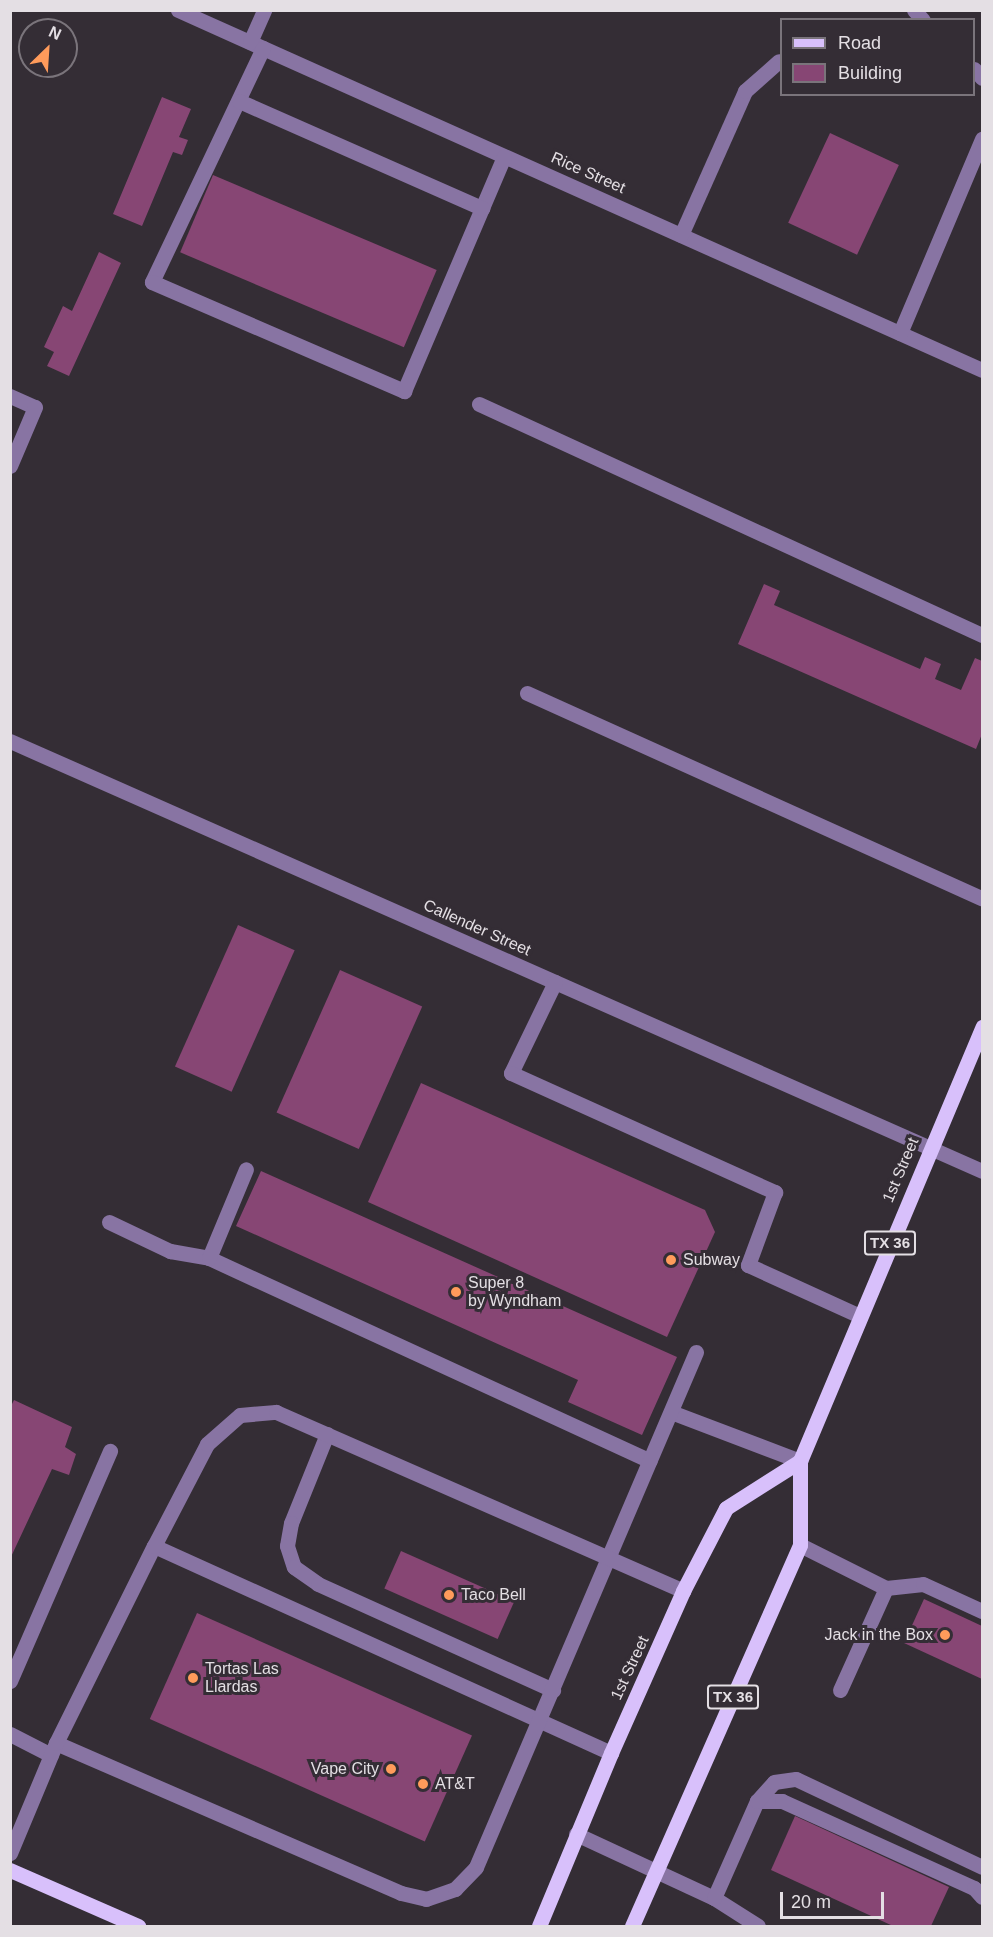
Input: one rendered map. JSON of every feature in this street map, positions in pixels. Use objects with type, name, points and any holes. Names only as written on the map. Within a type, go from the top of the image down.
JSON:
[{"type":"main road","name":"1st Street","points":[[632,1926],[658,1872],[800,1545],[800,1461],[982,1027]]},
{"type":"main road","name":"1st Street","points":[[539,1926],[576,1834],[683,1591],[726,1508],[800,1461]]},
{"type":"main road","points":[[10,1870],[138,1926]]},
{"type":"street","name":"Rice Street","points":[[178,10],[982,370]]},
{"type":"street","points":[[264,10],[257,45],[238,101],[152,282],[404,391],[504,156]]},
{"type":"street","points":[[681,235],[745,91],[779,61]]},
{"type":"street","points":[[238,101],[482,208]]},
{"type":"street","points":[[900,333],[982,139]]},
{"type":"street","points":[[10,396],[35,407],[10,466]]},
{"type":"street","points":[[479,404],[982,635]]},
{"type":"street","points":[[527,693],[982,898]]},
{"type":"street","name":"Callender Street","points":[[10,741],[982,1171]]},
{"type":"street","points":[[555,981],[511,1073],[775,1192],[748,1265],[860,1316]]},
{"type":"street","points":[[208,1258],[246,1169]]},
{"type":"street","points":[[109,1222],[170,1251],[208,1258],[650,1461]]},
{"type":"street","points":[[10,1734],[54,1749],[401,1893],[426,1899],[455,1889],[476,1867],[611,1559],[696,1352]]},
{"type":"street","points":[[10,1853],[54,1749],[207,1444],[240,1415],[276,1412],[683,1591]]},
{"type":"street","points":[[671,1412],[800,1461]]},
{"type":"street","points":[[327,1434],[291,1523],[287,1546],[294,1567],[318,1584],[553,1690]]},
{"type":"street","points":[[10,1682],[110,1450]]},
{"type":"street","points":[[800,1545],[886,1588],[923,1584],[982,1611]]},
{"type":"street","points":[[154,1546],[541,1718],[611,1753]]},
{"type":"street","points":[[840,1690],[886,1588]]},
{"type":"street","points":[[714,1898],[758,1801],[774,1782],[796,1779],[982,1867]]},
{"type":"street","points":[[758,1801],[782,1801],[974,1888],[982,1897]]},
{"type":"street","points":[[576,1834],[714,1898],[758,1926]]},
{"type":"building","points":[[162,97],[191,109],[179,137],[188,140],[182,155],[173,152],[142,226],[113,214]]},
{"type":"building","points":[[830,133],[899,165],[857,255],[788,223]]},
{"type":"building","points":[[213,175],[437,270],[404,347],[180,252]]},
{"type":"building","points":[[99,252],[121,263],[69,376],[47,366],[54,352],[44,347],[63,306],[72,311]]},
{"type":"building","points":[[764,584],[780,591],[774,605],[920,669],[925,657],[941,664],[935,679],[961,690],[975,658],[982,661],[982,734],[976,749],[738,644]]},
{"type":"building","points":[[238,925],[295,950],[232,1092],[175,1067]]},
{"type":"building","points":[[340,970],[422,1007],[359,1149],[277,1113]]},
{"type":"building","points":[[421,1083],[705,1210],[715,1232],[667,1337],[368,1202]]},
{"type":"building","name":"Super 8 by Wyndham","points":[[261,1171],[677,1357],[642,1435],[568,1402],[578,1380],[236,1226]]},
{"type":"building","points":[[14,1400],[72,1427],[65,1447],[76,1454],[69,1475],[52,1469],[10,1559],[10,1408]]},
{"type":"building","name":"Taco Bell","points":[[401,1551],[514,1601],[498,1639],[384,1588]]},
{"type":"building","name":"Jack in the Box","points":[[924,1599],[982,1626],[982,1679],[904,1643]]},
{"type":"building","points":[[197,1613],[472,1735],[425,1841],[150,1719]]},
{"type":"building","points":[[795,1816],[949,1887],[931,1926],[893,1926],[771,1870]]},
{"type":"place","name":"Subway","points":[[671,1260]]},
{"type":"place","name":"Super 8 by Wyndham","points":[[456,1292]]},
{"type":"place","name":"Taco Bell","points":[[449,1595]]},
{"type":"place","name":"Jack in the Box","points":[[945,1635]]},
{"type":"place","name":"Tortas Las Llardas","points":[[193,1678]]},
{"type":"place","name":"Vape City","points":[[391,1769]]},
{"type":"place","name":"AT&T","points":[[423,1784]]}]
